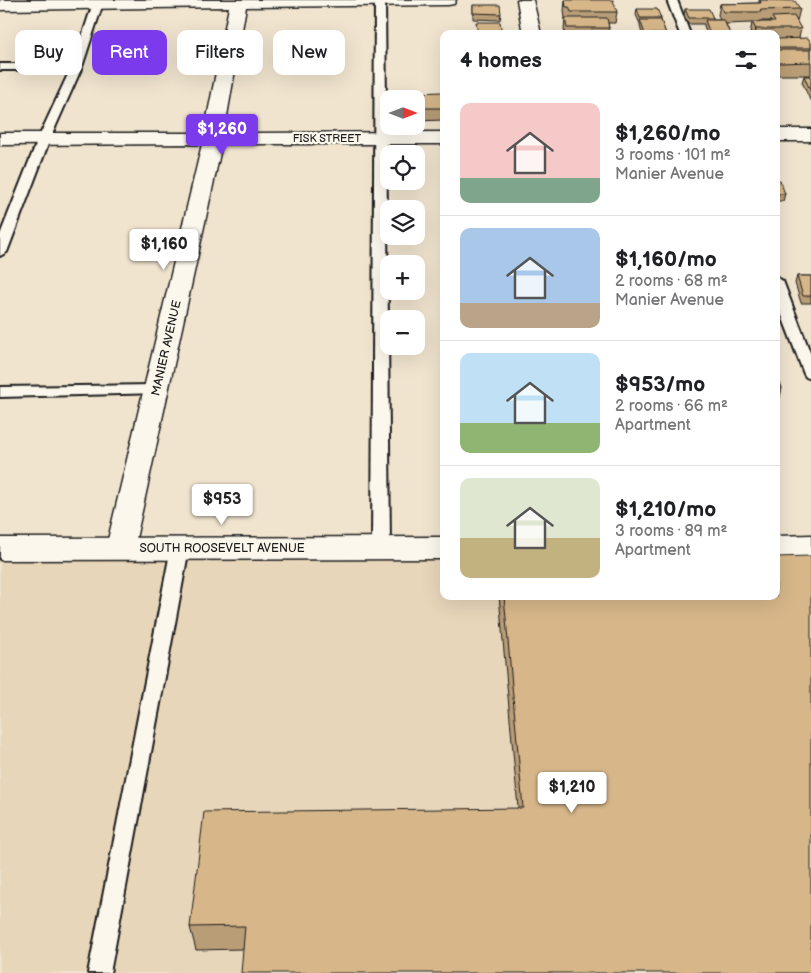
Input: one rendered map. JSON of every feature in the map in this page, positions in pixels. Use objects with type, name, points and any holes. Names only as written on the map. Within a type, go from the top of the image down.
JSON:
[{"type":"street","points":[[0,5],[98,2],[448,0]]},
{"type":"street","points":[[525,0],[531,30]]},
{"type":"street","name":"MANIER AVENUE","points":[[120,548],[213,139],[239,1]]},
{"type":"street","points":[[780,136],[811,135]]},
{"type":"street","name":"FISK STREET","points":[[0,139],[440,138]]},
{"type":"street","points":[[780,547],[811,546]]},
{"type":"street","name":"SOUTH ROOSEVELT AVENUE","points":[[0,549],[440,548]]},
{"type":"lane","points":[[380,0],[381,548]]},
{"type":"lane","points":[[672,0],[683,30]]},
{"type":"lane","points":[[82,52],[98,2]]},
{"type":"lane","points":[[0,67],[15,67]]},
{"type":"lane","points":[[0,252],[44,139],[73,75]]},
{"type":"lane","points":[[780,292],[811,374]]},
{"type":"lane","points":[[0,392],[156,390]]},
{"type":"lane","points":[[99,973],[180,548]]},
{"type":"shaded area","points":[[440,548],[440,600],[776,600],[811,973],[0,973],[0,549]]},
{"type":"building","points":[[565,0],[613,0],[617,12],[571,12],[569,7],[566,7]]},
{"type":"building","points":[[760,0],[795,1],[800,9],[723,12],[720,4],[761,3]]},
{"type":"building","points":[[473,5],[500,5],[501,14],[473,13]]},
{"type":"building","points":[[637,9],[657,9],[661,18],[640,18]]},
{"type":"building","points":[[685,9],[709,9],[713,18],[689,18]]},
{"type":"building","points":[[794,16],[801,29],[756,29],[752,22],[775,22],[772,17]]},
{"type":"building","points":[[565,18],[607,18],[609,28],[567,28]]},
{"type":"building","points":[[640,20],[661,20],[665,30],[644,30]]},
{"type":"building","points":[[705,20],[724,20],[728,30],[709,30]]},
{"type":"building","points":[[476,22],[500,22],[501,30],[477,30]]},
{"type":"building","points":[[808,38],[811,48],[780,48],[780,39]]},
{"type":"building","points":[[780,50],[811,50],[811,62],[780,63]]},
{"type":"building","points":[[804,76],[811,76],[811,92]]},
{"type":"building","points":[[440,92],[440,108],[425,108],[425,93]]},
{"type":"building","points":[[780,180],[785,194],[780,194]]},
{"type":"building","points":[[797,276],[811,276],[811,296],[803,296]]},
{"type":"building","points":[[811,556],[811,973],[241,973],[245,926],[190,927],[204,812],[523,808],[504,600],[780,600],[780,557]]}]
